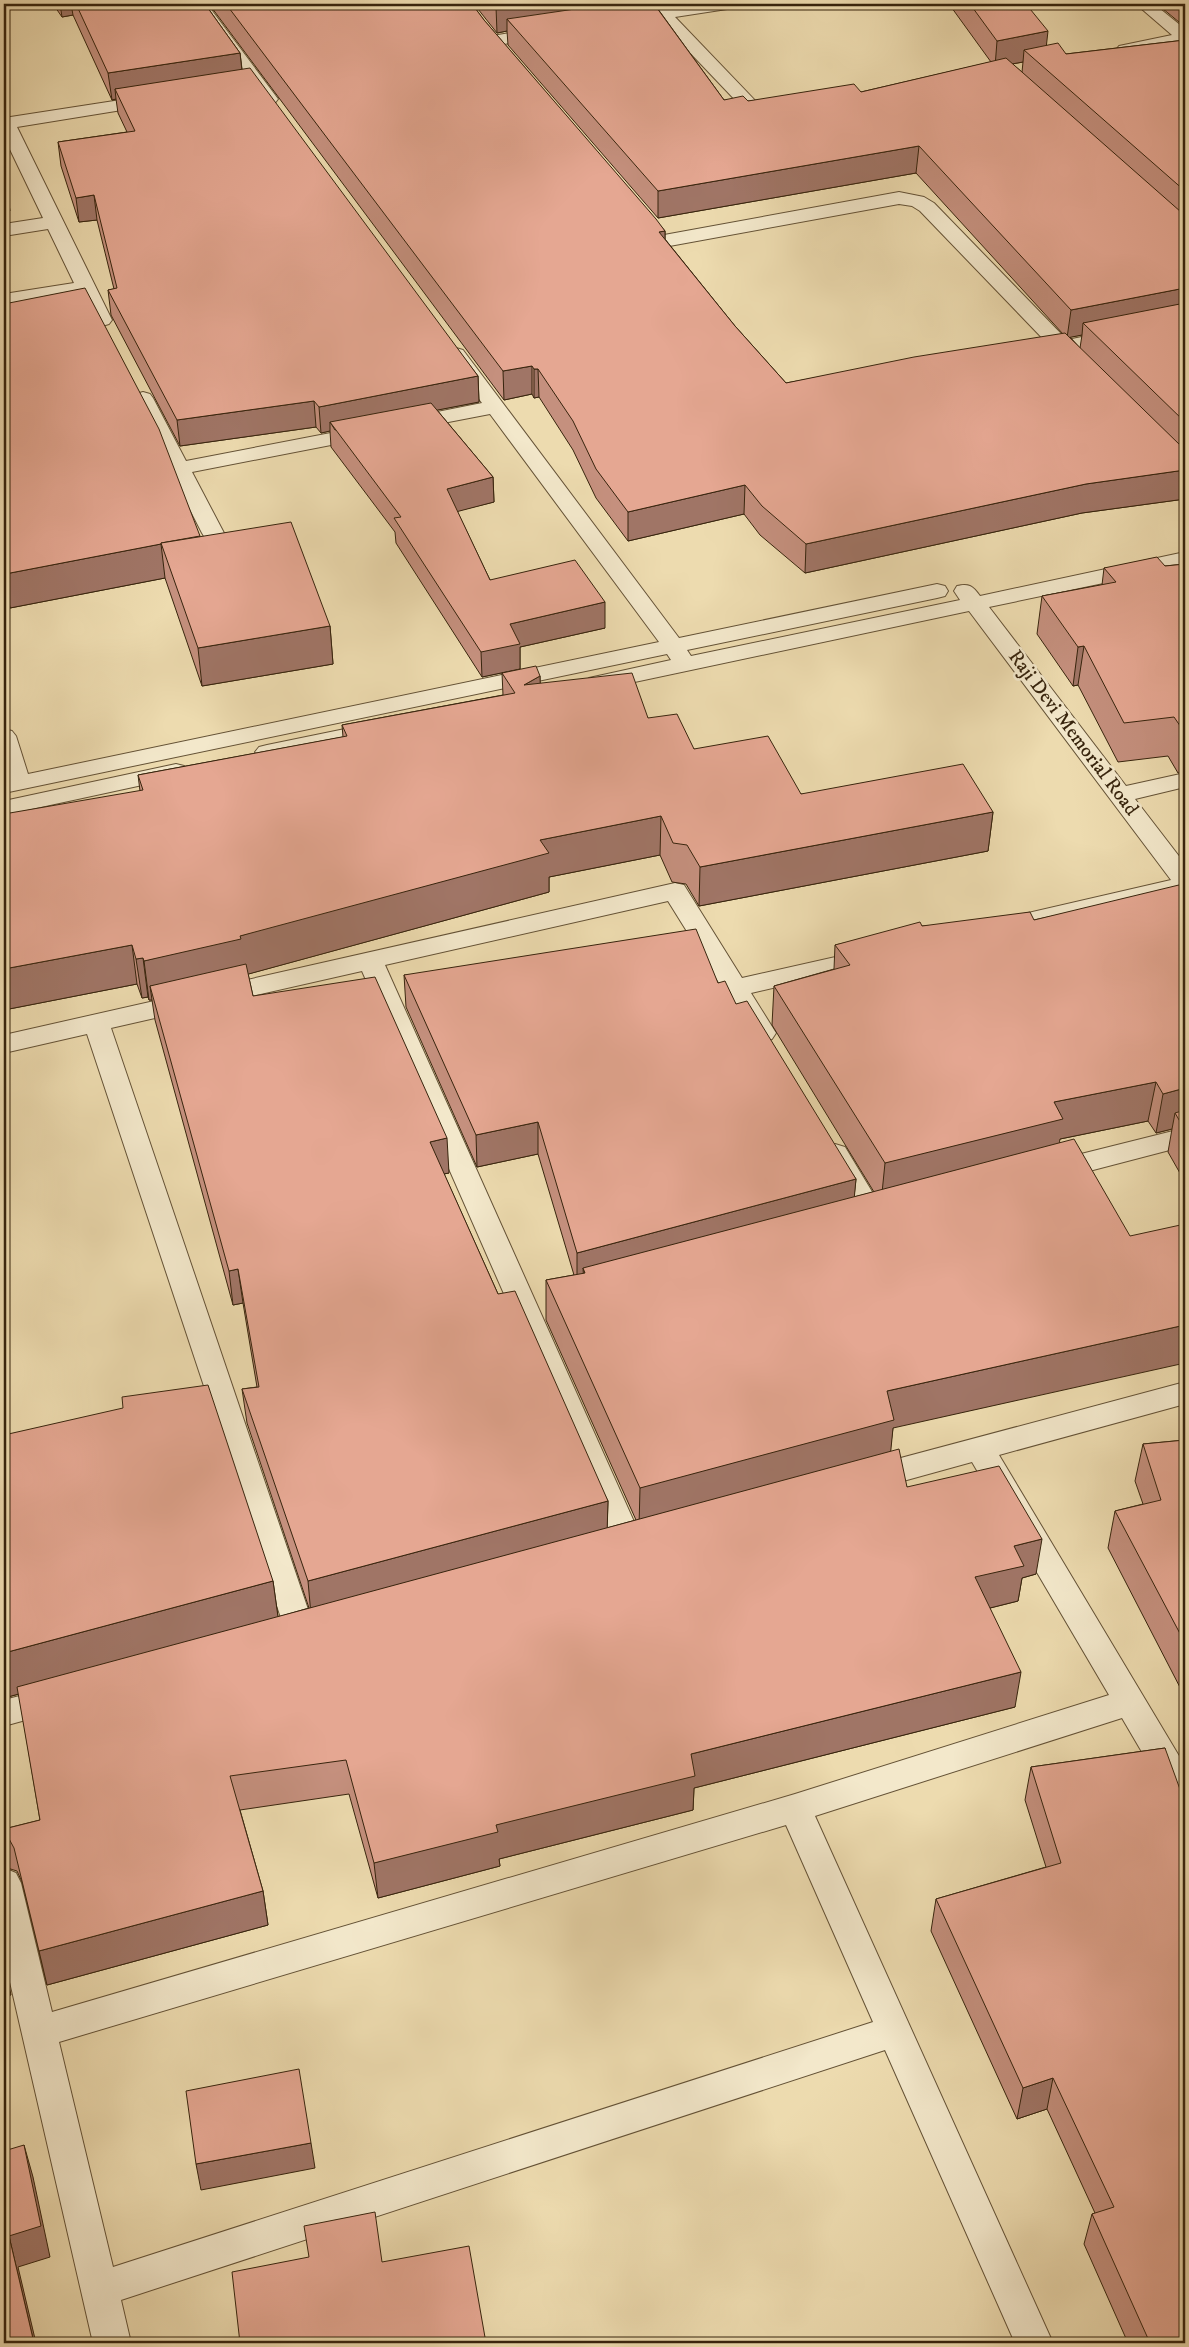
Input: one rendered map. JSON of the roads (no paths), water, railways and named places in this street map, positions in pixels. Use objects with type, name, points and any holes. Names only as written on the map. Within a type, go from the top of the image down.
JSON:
[{"type":"street","points":[[199,4],[248,86],[281,116]]},
{"type":"street","points":[[634,18],[727,4]]},
{"type":"street","points":[[1144,4],[1185,38]]},
{"type":"street","points":[[662,14],[764,119],[783,115]]},
{"type":"street","points":[[505,56],[486,33],[558,30]]},
{"type":"street","points":[[1109,53],[1185,38]]},
{"type":"street","points":[[112,339],[84,287],[56,222],[5,124],[171,98]]},
{"type":"street","points":[[664,241],[899,198],[917,201],[927,207],[1090,374]]},
{"type":"street","points":[[4,230],[56,222]]},
{"type":"street","points":[[651,226],[676,256]]},
{"type":"street","points":[[4,300],[84,287]]},
{"type":"street","points":[[1024,355],[1185,322]]},
{"type":"street","points":[[443,336],[679,655]]},
{"type":"street","points":[[134,382],[213,533]]},
{"type":"street","points":[[180,468],[494,407]]},
{"type":"street","points":[[968,595],[1185,540]]},
{"type":"street","points":[[4,736],[11,785],[679,655],[968,595],[1185,559]]},
{"type":"street","name":"Raji Devi Memorial Road","points":[[968,595],[1185,880]]},
{"type":"street","points":[[4,808],[679,655]]},
{"type":"street","points":[[1120,795],[1185,780]]},
{"type":"street","points":[[975,933],[1185,885]]},
{"type":"street","points":[[4,1044],[675,891],[777,1056]]},
{"type":"street","points":[[736,988],[889,953]]},
{"type":"street","points":[[370,960],[629,1544]]},
{"type":"street","points":[[96,1023],[300,1633]]},
{"type":"street","points":[[822,1132],[873,1217]]},
{"type":"street","points":[[1025,1178],[1185,1137]]},
{"type":"street","points":[[845,1225],[911,1207]]},
{"type":"street","points":[[525,1311],[554,1303]]},
{"type":"street","points":[[190,1393],[217,1386]]},
{"type":"street","points":[[838,1487],[1185,1393]]},
{"type":"street","points":[[980,1449],[1185,1795]]},
{"type":"street","points":[[4,1713],[80,1693]]},
{"type":"street","points":[[39,2032],[796,1808],[1130,1702]]},
{"type":"street","points":[[796,1808],[1034,2343]]},
{"type":"street","points":[[4,1883],[112,2343]]},
{"type":"street","points":[[100,2289],[895,2031]]}]
